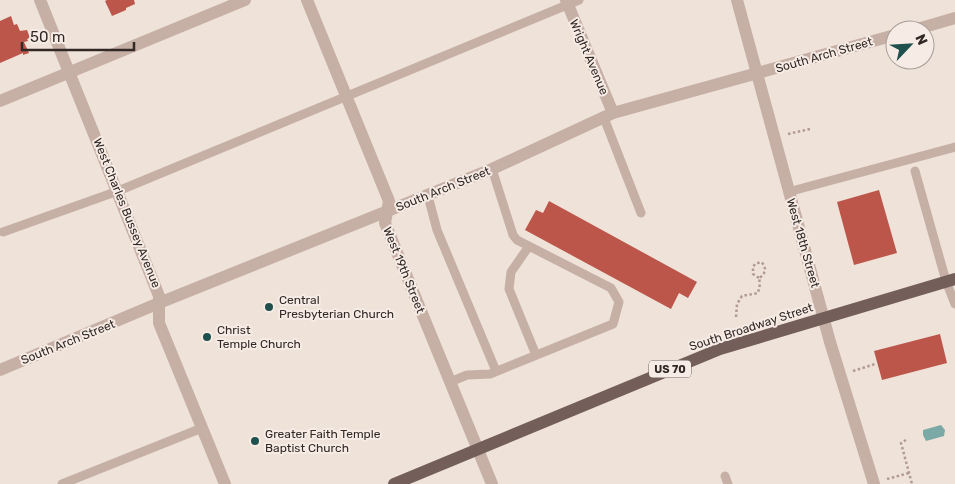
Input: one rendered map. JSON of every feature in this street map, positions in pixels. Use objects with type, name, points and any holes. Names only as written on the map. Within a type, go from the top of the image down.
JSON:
[{"type":"main road","name":"South Broadway Street","points":[[394,484],[720,349],[951,280]]},
{"type":"street","name":"West Charles Bussey Avenue","points":[[40,0],[160,296],[159,323],[225,484]]},
{"type":"street","points":[[0,101],[245,0]]},
{"type":"street","name":"West 19th Street","points":[[306,0],[389,201],[385,223],[492,484]]},
{"type":"street","name":"West 18th Street","points":[[737,0],[788,192],[873,483]]},
{"type":"street","name":"Wright Avenue","points":[[571,1],[608,116]]},
{"type":"street","points":[[935,24],[955,18]]},
{"type":"street","name":"South Arch Street","points":[[0,370],[428,196],[608,116],[885,38]]},
{"type":"lane","points":[[3,232],[118,191],[571,1]]},
{"type":"lane","points":[[608,116],[640,213]]},
{"type":"lane","points":[[788,192],[955,147]]},
{"type":"lane","points":[[450,382],[467,375],[490,374],[613,324],[619,302],[611,288],[517,240],[513,235],[492,169]]},
{"type":"lane","points":[[915,171],[951,280],[955,304]]},
{"type":"lane","points":[[428,196],[437,230],[496,371]]},
{"type":"lane","points":[[528,246],[511,272],[509,289],[536,355]]},
{"type":"lane","points":[[62,484],[202,428]]},
{"type":"path","points":[[774,137],[810,129]]},
{"type":"path","points":[[736,317],[737,304],[742,296],[758,293],[759,278],[753,274],[753,266],[761,262],[765,272],[759,278]]},
{"type":"path","points":[[840,375],[875,364]]},
{"type":"path","points":[[906,440],[901,443],[912,484]]},
{"type":"path","points":[[873,483],[909,473]]},
{"type":"water","points":[[941,425],[945,430],[944,436],[926,441],[923,430]]},
{"type":"building","points":[[134,0],[135,4],[112,16],[105,1]]},
{"type":"building","points":[[11,16],[14,25],[17,24],[20,31],[27,30],[30,38],[24,42],[29,53],[23,55],[23,53],[0,63],[0,21]]},
{"type":"building","points":[[879,190],[897,253],[854,265],[837,202]]},
{"type":"building","points":[[549,201],[697,282],[688,298],[679,293],[671,309],[525,230],[536,210],[543,213]]},
{"type":"building","points":[[940,334],[947,363],[882,380],[874,351]]},
{"type":"place","name":"Central Presbyterian Church","points":[[269,307]]},
{"type":"place","name":"Christ Temple Church","points":[[207,337]]},
{"type":"place","name":"Greater Faith Temple Baptist Church","points":[[255,441]]}]
